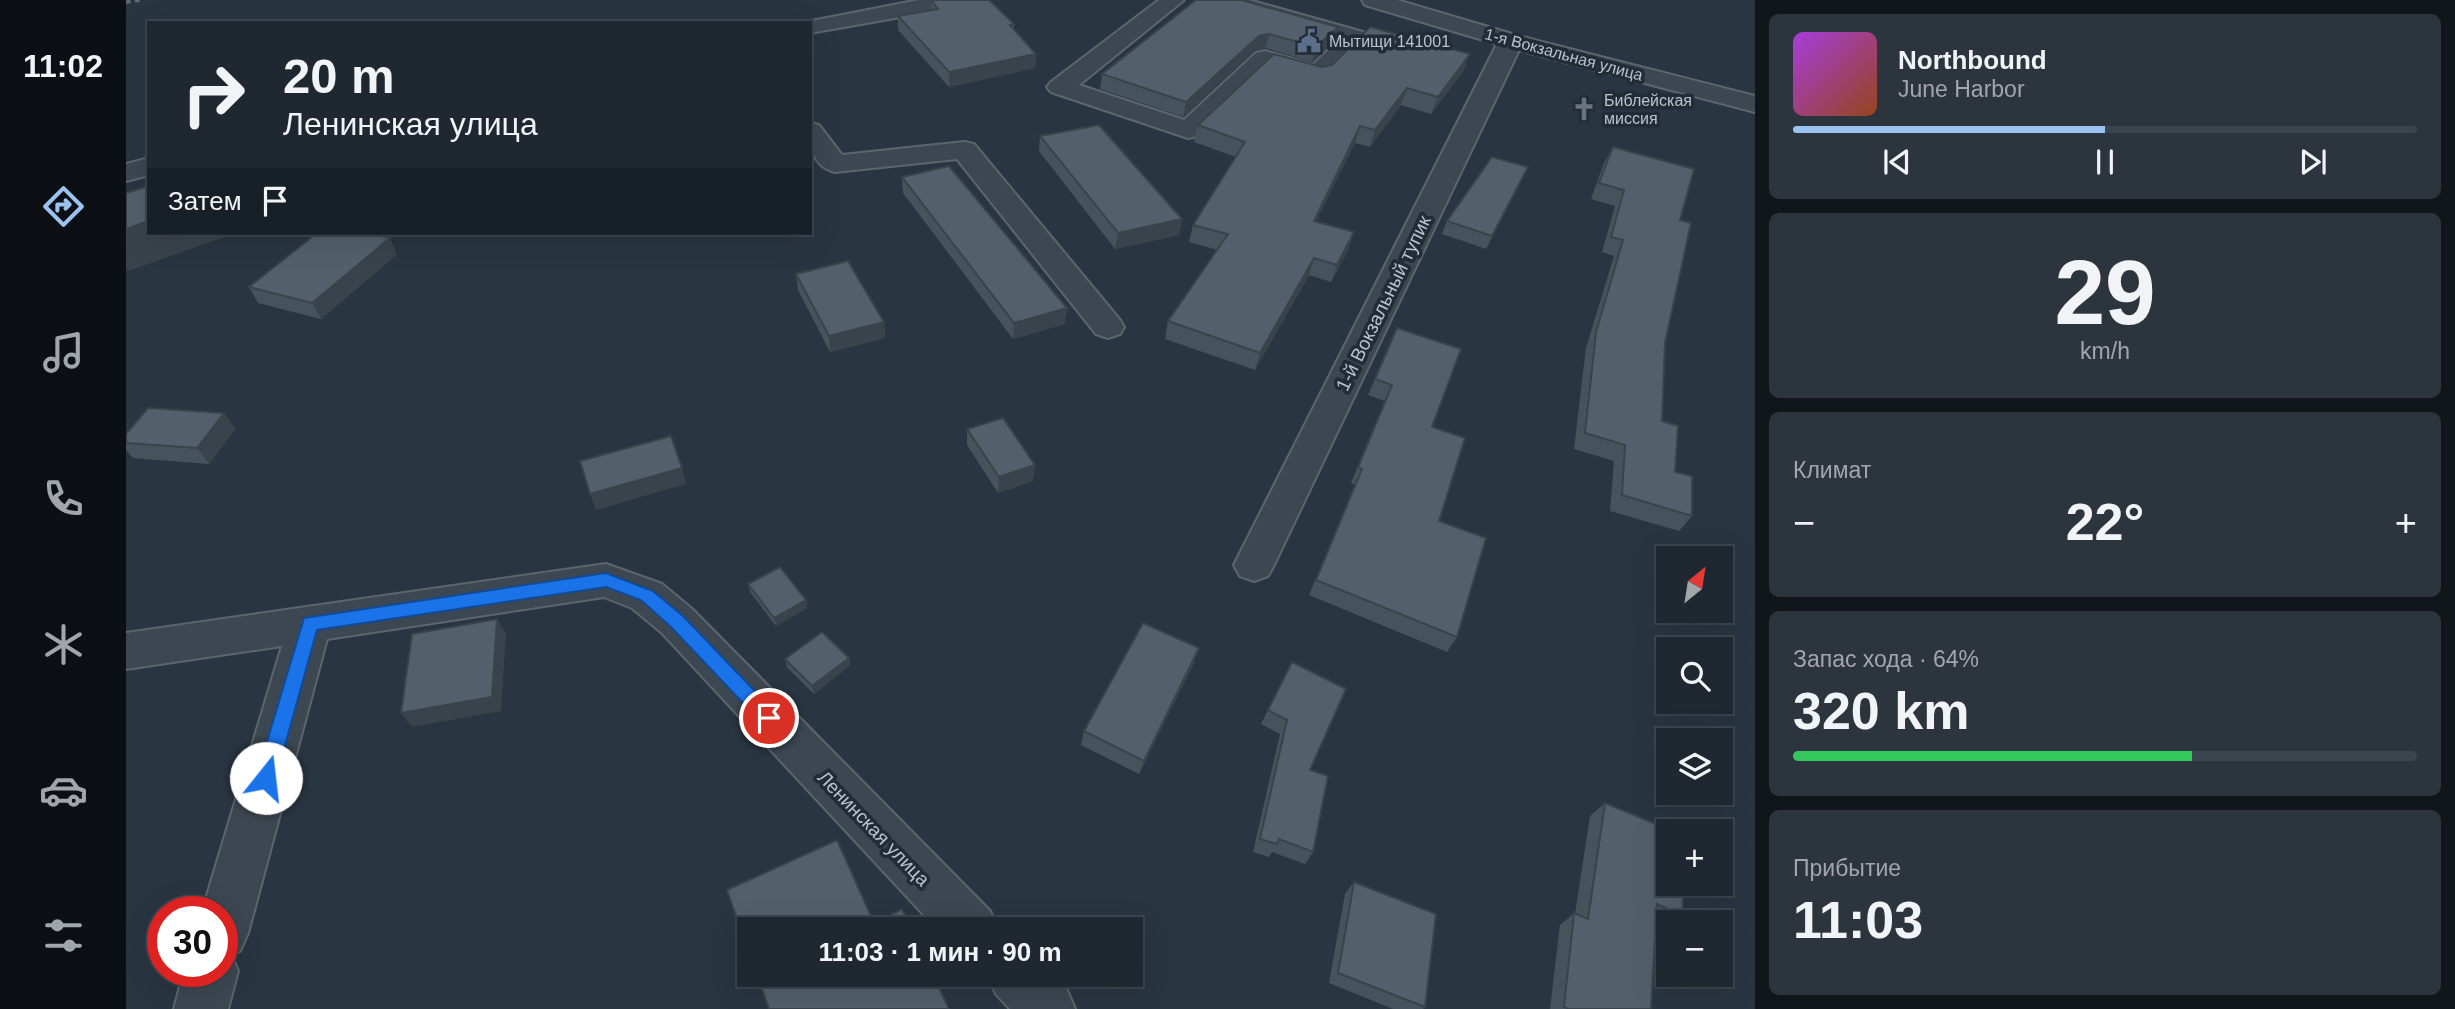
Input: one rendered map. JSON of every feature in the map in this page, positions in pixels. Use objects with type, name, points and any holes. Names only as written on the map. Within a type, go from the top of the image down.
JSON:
[{"type":"street","points":[[812,26],[957,0]]},
{"type":"street","points":[[1173,0],[1060,87],[1188,130],[1265,58],[1318,74],[1355,37],[1224,0]]},
{"type":"street","name":"1-я Вокзальная улица","points":[[1373,0],[1511,41],[1755,104]]},
{"type":"street","name":"1-й Вокзальный тупик","points":[[1254,565],[1511,41]]},
{"type":"street","points":[[812,134],[835,164],[964,150],[1108,327]]},
{"type":"street","points":[[126,173],[147,167]]},
{"type":"street","name":"Ленинская улица","points":[[126,651],[606,580],[647,596],[677,621],[961,917]]},
{"type":"street","points":[[233,896],[310,623]]},
{"type":"street","points":[[201,1009],[207,987]]},
{"type":"street","points":[[1027,987],[1048,1009]]},
{"type":"building","points":[[931,0],[989,0],[1014,24],[1010,25],[1036,54],[949,72],[898,16],[938,9]]},
{"type":"building","points":[[1196,0],[1241,0],[1338,27],[1316,47],[1269,34],[1259,36],[1186,102],[1102,74]]},
{"type":"building","points":[[1370,27],[1470,54],[1438,97],[1407,88],[1375,130],[1360,126],[1314,221],[1354,232],[1337,265],[1314,258],[1260,353],[1168,321],[1228,234],[1193,225],[1245,142],[1198,125],[1274,54],[1322,67],[1332,65]]},
{"type":"building","points":[[1099,125],[1182,219],[1118,233],[1040,136]]},
{"type":"building","points":[[1613,147],[1694,169],[1680,220],[1691,223],[1665,343],[1662,421],[1678,426],[1675,472],[1692,476],[1692,516],[1622,495],[1625,445],[1585,433],[1596,332],[1623,240],[1611,237],[1624,190],[1599,183]]},
{"type":"building","points":[[1492,157],[1528,167],[1492,236],[1447,221]]},
{"type":"building","points":[[949,166],[1067,308],[1014,323],[902,177]]},
{"type":"building","points":[[147,187],[147,222],[126,229],[126,193]]},
{"type":"building","points":[[314,235],[377,235],[390,238],[312,303],[249,287]]},
{"type":"building","points":[[848,261],[884,322],[829,336],[796,274]]},
{"type":"building","points":[[1397,328],[1461,349],[1432,427],[1465,438],[1439,521],[1486,538],[1457,637],[1316,580],[1362,469],[1358,467],[1392,385],[1375,379]]},
{"type":"building","points":[[148,408],[224,413],[197,448],[126,443],[126,434]]},
{"type":"building","points":[[1003,418],[1035,465],[999,477],[967,429]]},
{"type":"building","points":[[671,436],[682,468],[590,494],[580,461]]},
{"type":"building","points":[[780,567],[806,600],[774,618],[748,584]]},
{"type":"building","points":[[497,619],[492,697],[401,713],[412,634]]},
{"type":"building","points":[[1143,623],[1199,648],[1144,761],[1084,731]]},
{"type":"building","points":[[822,632],[849,658],[812,686],[785,659]]},
{"type":"building","points":[[1292,662],[1346,689],[1310,770],[1328,776],[1313,852],[1279,839],[1277,844],[1260,839],[1287,720],[1268,710]]},
{"type":"building","points":[[1605,803],[1656,824],[1656,896],[1683,896],[1682,910],[1671,910],[1657,904],[1651,1009],[1564,1007],[1574,913],[1588,919]]},
{"type":"building","points":[[837,840],[871,917],[737,919],[727,890]]},
{"type":"building","points":[[1354,882],[1436,914],[1425,1007],[1338,973]]},
{"type":"building","points":[[902,909],[906,917],[886,917]]},
{"type":"building","points":[[761,987],[939,987],[949,1009],[769,1009]]},
{"type":"railway","points":[[126,2],[141,0]]},
{"type":"place","name":"Мытищи 141001","points":[[1309,41]]},
{"type":"place","name":"Библейская миссия","points":[[1584,109]]},
{"type":"route","points":[[266,778],[310,623],[606,580],[647,596],[677,621],[769,718]]}]
